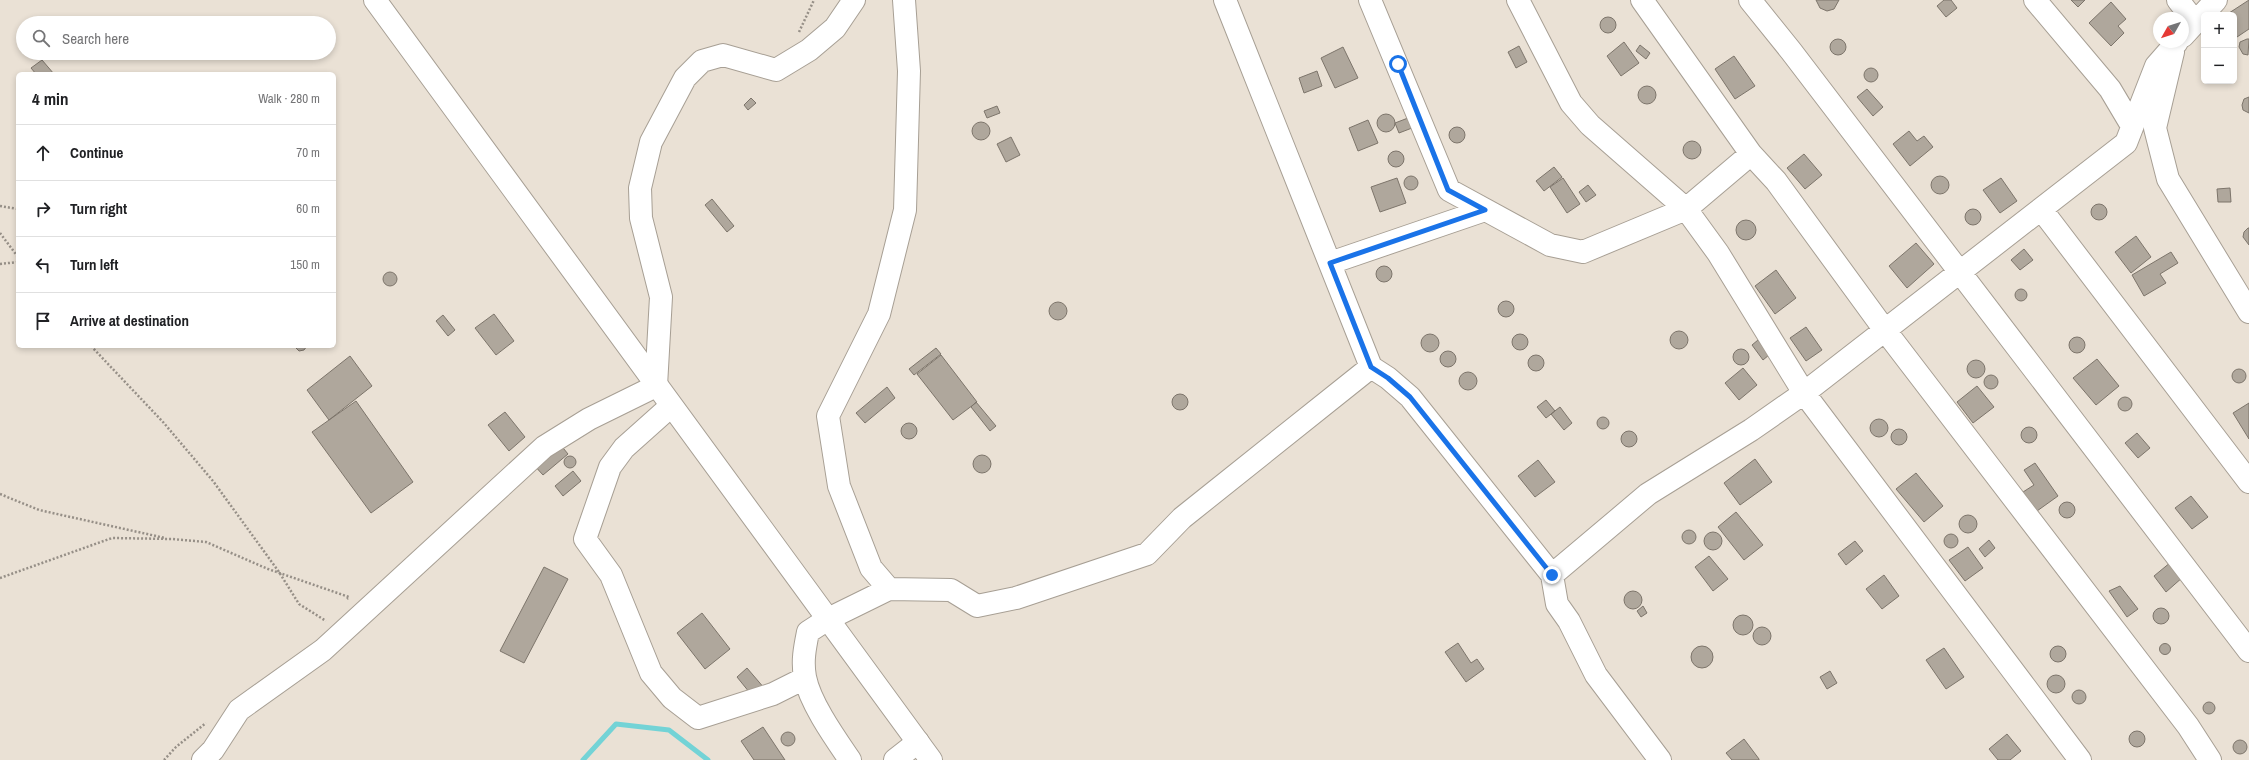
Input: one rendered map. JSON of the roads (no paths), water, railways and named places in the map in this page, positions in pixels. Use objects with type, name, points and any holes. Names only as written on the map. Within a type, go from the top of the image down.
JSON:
[{"type":"main road","points":[[375,0],[931,760]]},
{"type":"main road","points":[[656,386],[661,296],[641,218],[640,196],[640,188],[651,142],[685,78],[702,61],[723,55],[776,70],[809,50],[835,28],[854,0]]},
{"type":"main road","points":[[889,589],[871,568],[839,486],[828,416],[879,314],[905,210],[909,71],[904,0]]},
{"type":"main road","points":[[1224,0],[1371,367],[1388,378],[1410,397],[1552,575],[1557,604],[1569,621],[1596,675],[1660,760]]},
{"type":"main road","points":[[1370,0],[1448,190],[1550,245],[1583,252],[1686,209],[1751,154]]},
{"type":"main road","points":[[1518,0],[1571,103],[1590,125],[1686,209],[1718,254],[1804,393],[2080,760]]},
{"type":"main road","points":[[1642,0],[1751,154],[1776,181],[1884,330],[2188,726],[2210,760]]},
{"type":"main road","points":[[1750,0],[2249,651]]},
{"type":"main road","points":[[2035,0],[2110,89],[2132,126]]},
{"type":"main road","points":[[2178,0],[2187,12]]},
{"type":"main road","points":[[2189,28],[2216,0]]},
{"type":"main road","points":[[1552,575],[1648,494],[1751,430],[1804,393],[2126,143],[2156,66],[2171,48]]},
{"type":"main road","points":[[2176,48],[2155,128],[2168,179],[2249,312]]},
{"type":"main road","points":[[2041,209],[2249,482]]},
{"type":"main road","points":[[1330,263],[1485,210]]},
{"type":"main road","points":[[850,760],[814,701],[805,678],[803,656],[808,632],[828,619],[889,589],[951,590],[977,606],[1016,598],[1147,554],[1182,518],[1371,367]]},
{"type":"main road","points":[[203,760],[213,750],[239,710],[323,650],[544,447],[589,419],[656,386]]},
{"type":"main road","points":[[671,406],[624,448],[610,467],[585,539],[611,574],[651,673],[672,698],[698,718],[773,694],[805,678]]},
{"type":"main road","points":[[894,760],[918,742]]},
{"type":"waterway","points":[[583,760],[616,724],[669,730],[708,760]]}]
